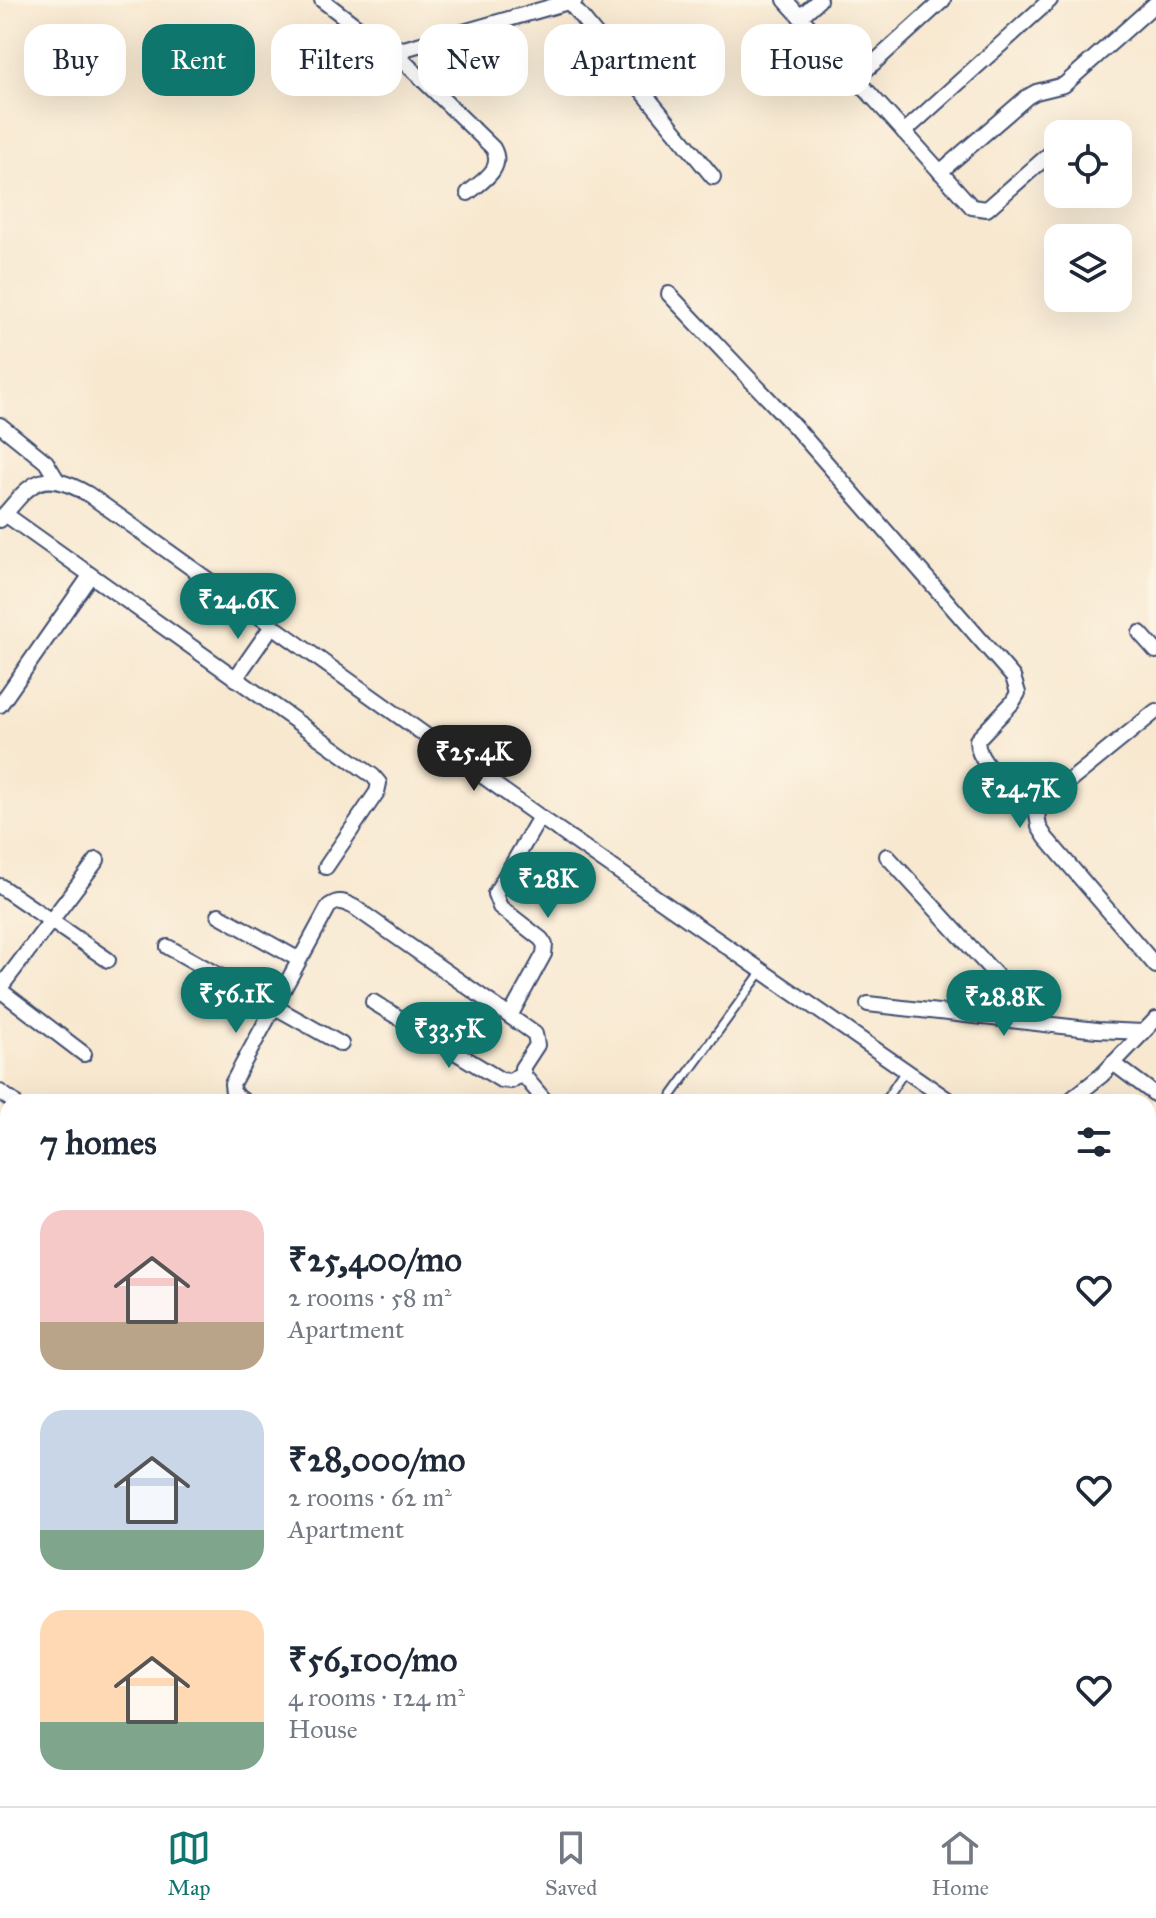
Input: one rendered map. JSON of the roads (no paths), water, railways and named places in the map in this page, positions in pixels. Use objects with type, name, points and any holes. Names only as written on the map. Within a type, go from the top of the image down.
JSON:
[{"type":"street","points":[[322,0],[351,24]]},
{"type":"street","points":[[785,0],[806,24]]},
{"type":"street","points":[[800,17],[819,0]]},
{"type":"street","points":[[872,64],[943,0]]},
{"type":"street","points":[[904,132],[1050,0]]},
{"type":"street","points":[[402,49],[572,1],[713,177]]},
{"type":"street","points":[[940,172],[1027,97],[1064,85],[1156,3]]},
{"type":"street","points":[[402,60],[493,148],[497,156],[491,174],[468,193]]},
{"type":"street","points":[[871,96],[972,207],[987,209],[1044,159]]},
{"type":"street","points":[[669,294],[796,428],[1013,677],[1018,693],[982,732],[977,748],[981,758],[994,772],[1039,808]]},
{"type":"street","points":[[0,425],[46,462],[57,480]]},
{"type":"street","points":[[326,867],[377,792],[379,783],[90,576],[2,517],[32,484],[43,479],[57,480],[88,494],[540,817],[939,1094]]},
{"type":"street","points":[[0,705],[90,576]]},
{"type":"street","points":[[235,679],[272,626]]},
{"type":"street","points":[[1140,633],[1156,651]]},
{"type":"street","points":[[1156,711],[1039,808],[1037,814],[1039,827],[1046,838],[1156,966]]},
{"type":"street","points":[[510,1016],[544,954],[545,945],[500,907],[495,894],[540,817]]},
{"type":"street","points":[[887,856],[1040,1023]]},
{"type":"street","points":[[84,1054],[0,989],[97,860]]},
{"type":"street","points":[[0,886],[108,960]]},
{"type":"street","points":[[234,1094],[232,1084],[329,906],[343,901],[535,1034],[538,1041],[523,1065],[522,1073],[539,1094]]},
{"type":"street","points":[[219,915],[293,957],[301,957]]},
{"type":"street","points":[[168,947],[341,1044]]},
{"type":"street","points":[[373,1002],[501,1080],[511,1081],[522,1073]]},
{"type":"street","points":[[868,1004],[1143,1032]]},
{"type":"street","points":[[1077,1094],[1156,1019]]},
{"type":"street","points":[[1122,1054],[1155,1094]]},
{"type":"lane","points":[[673,1094],[762,971]]},
{"type":"lane","points":[[890,1094],[906,1071]]}]
